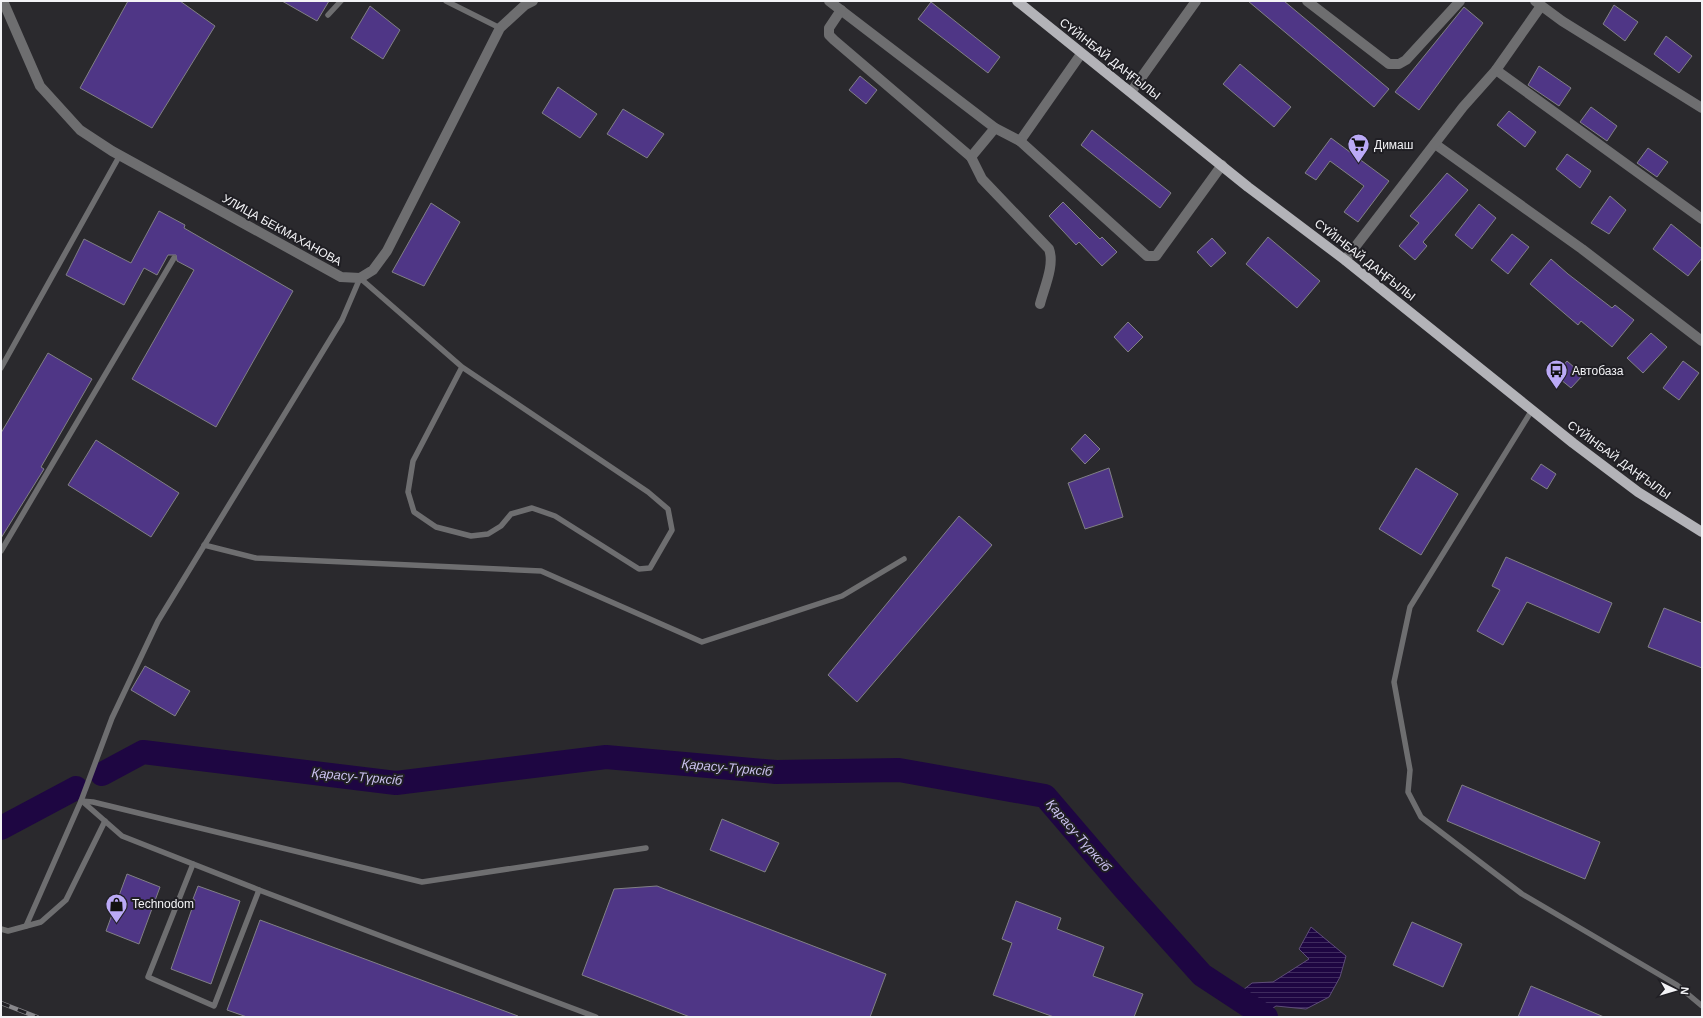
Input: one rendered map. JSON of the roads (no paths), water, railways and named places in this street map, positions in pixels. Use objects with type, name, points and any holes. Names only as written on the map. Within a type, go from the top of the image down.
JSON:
[{"type":"main road","name":"СҮЙІНБАЙ ДАҢҒЫЛЫ","points":[[1017,1],[1081,54],[1345,260],[1532,410],[1638,492],[1702,532]]},
{"type":"street","name":"УЛИЦА БЕКМАХАНОВА","points":[[3,1],[40,86],[80,130],[120,155],[341,277],[360,278]]},
{"type":"street","points":[[360,278],[374,270],[387,251],[500,28],[525,4],[533,1]]},
{"type":"street","points":[[829,1],[996,128],[1020,141],[1147,256],[1156,256],[1222,165]]},
{"type":"street","points":[[1131,92],[1196,1]]},
{"type":"street","points":[[1307,1],[1389,64],[1399,64],[1406,60],[1460,1]]},
{"type":"street","points":[[1345,260],[1435,144],[1496,70],[1538,4],[1562,21],[1702,108]]},
{"type":"street","points":[[841,10],[829,28],[829,35],[971,157],[982,179],[1049,249],[1051,254],[1050,263],[1040,304]]},
{"type":"street","points":[[1020,141],[1081,54]]},
{"type":"street","points":[[1496,70],[1702,219]]},
{"type":"street","points":[[971,157],[996,128]]},
{"type":"street","points":[[1435,144],[1582,249],[1702,341]]},
{"type":"lane","points":[[328,15],[341,1]]},
{"type":"lane","points":[[446,1],[500,28]]},
{"type":"lane","points":[[1,368],[120,155]]},
{"type":"lane","points":[[1,551],[174,258]]},
{"type":"lane","points":[[26,926],[81,801],[112,718],[158,621],[342,320],[360,278],[462,367],[648,492],[668,509],[672,530],[650,568],[640,569],[555,516],[532,508],[511,514],[502,526],[488,534],[471,536],[436,527],[414,512],[408,492],[414,460],[462,367]]},
{"type":"lane","points":[[1532,410],[1410,606],[1394,682],[1410,770],[1408,792],[1421,817],[1522,894],[1677,985],[1702,1006]]},
{"type":"lane","points":[[204,546],[256,558],[541,571],[702,642],[842,596],[904,559]]},
{"type":"lane","points":[[81,801],[122,836],[259,890],[596,1017]]},
{"type":"lane","points":[[81,801],[93,802],[422,882],[646,848]]},
{"type":"lane","points":[[1,929],[8,932],[41,922],[66,900],[105,821]]},
{"type":"lane","points":[[193,864],[148,977],[214,1006],[259,890]]},
{"type":"waterway","name":"Қарасу-Түрксіб","points":[[102,774],[143,752],[396,783],[606,757],[776,772],[899,770],[1045,796],[1123,887],[1202,975],[1266,1017]]},
{"type":"waterway","name":"Қарасу-Түрксіб","points":[[1,828],[76,788]]},
{"type":"railway","points":[[1,1003],[37,1017]]},
{"type":"place","name":"Димаш","points":[[1358,164]]},
{"type":"place","name":"Автобаза","points":[[1556,390]]},
{"type":"place","name":"Technodom","points":[[116,924]]}]
